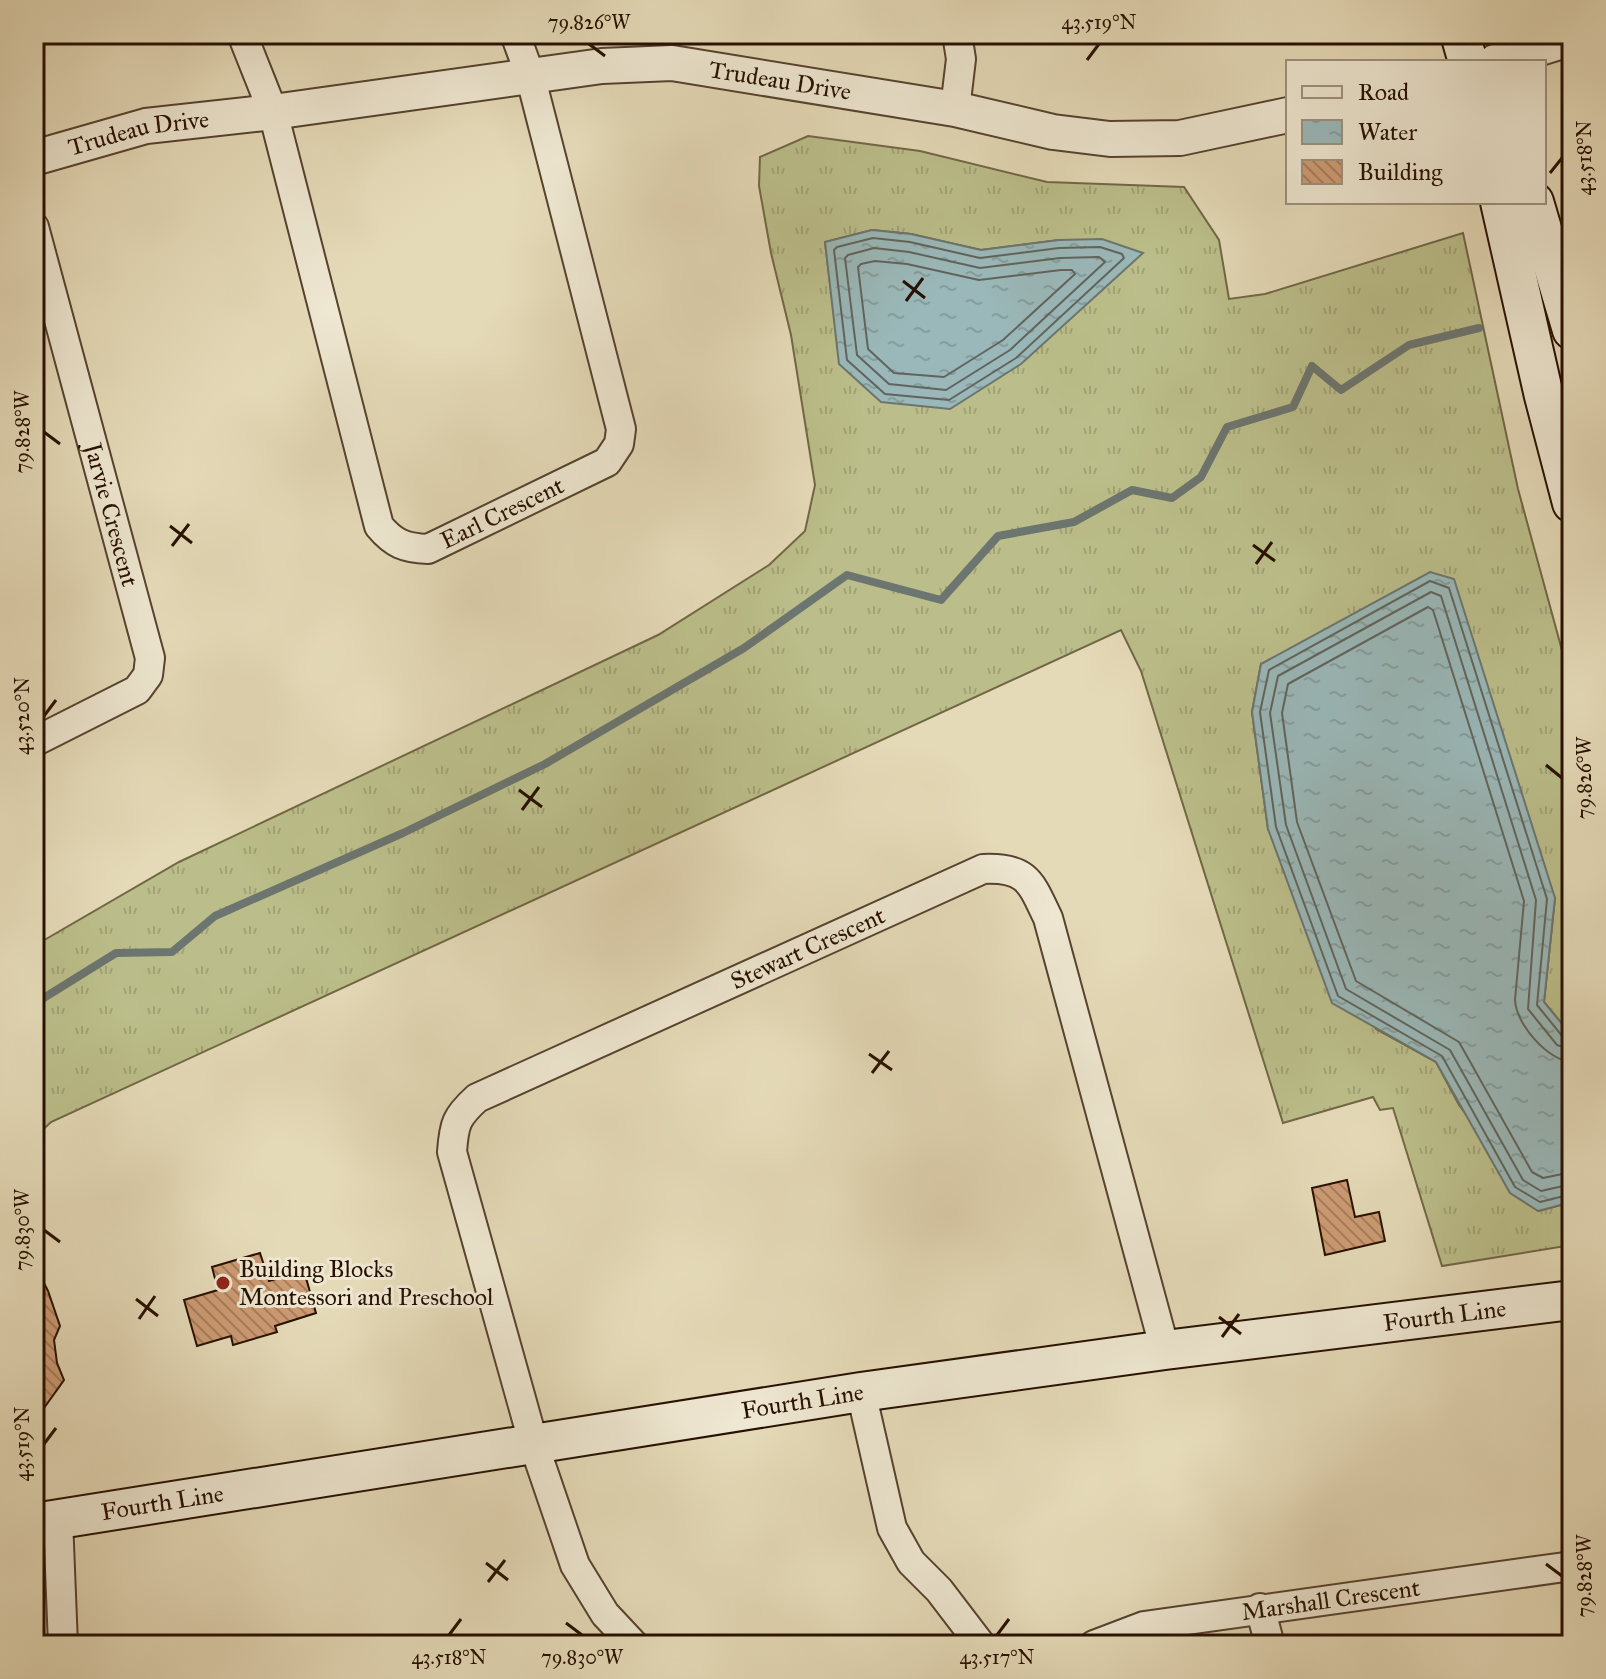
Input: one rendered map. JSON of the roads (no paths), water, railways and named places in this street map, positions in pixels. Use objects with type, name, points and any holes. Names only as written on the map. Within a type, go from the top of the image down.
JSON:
[{"type":"main road","points":[[1460,34],[1467,60]]},
{"type":"main road","points":[[1500,204],[1572,503]]},
{"type":"main road","points":[[1535,204],[1572,330]]},
{"type":"main road","name":"Fourth Line","points":[[46,1521],[861,1392],[1165,1350],[1572,1300]]},
{"type":"street","points":[[242,34],[273,112]]},
{"type":"street","points":[[515,34],[530,75]]},
{"type":"street","points":[[955,109],[961,59],[957,34]]},
{"type":"street","points":[[1501,60],[1572,38]]},
{"type":"street","name":"Trudeau Drive","points":[[34,158],[146,126],[273,112],[602,66],[672,63],[955,109],[1053,132],[1110,139],[1180,138],[1286,115]]},
{"type":"street","name":"Earl Crescent","points":[[273,112],[379,526],[405,548],[428,549],[580,477],[607,462],[619,444],[621,429],[530,75]]},
{"type":"street","name":"Jarvie Crescent","points":[[34,227],[150,658],[148,675],[137,690],[34,742]]},
{"type":"street","name":"Stewart Crescent","points":[[634,1645],[605,1614],[575,1565],[534,1445],[452,1152],[453,1128],[460,1113],[477,1098],[983,869],[1000,868],[1025,877],[1034,886],[1048,918],[1165,1350]]},
{"type":"street","points":[[861,1392],[892,1528],[911,1562],[939,1590],[981,1645]]},
{"type":"street","points":[[46,1521],[63,1645]]},
{"type":"street","name":"Marshall Crescent","points":[[1094,1645],[1144,1626],[1572,1566]]},
{"type":"street","points":[[1260,1608],[1270,1645]]},
{"type":"water","points":[[872,230],[911,234],[981,250],[1059,240],[1102,239],[1143,253],[1021,364],[950,409],[881,402],[839,364],[825,242]]},
{"type":"water","points":[[1430,572],[1454,579],[1555,898],[1544,1002],[1572,1036],[1572,1202],[1538,1211],[1510,1193],[1436,1062],[1332,1003],[1268,829],[1252,712],[1261,664]]},
{"type":"waterway","points":[[34,1004],[116,953],[172,952],[215,916],[403,833],[545,764],[744,648],[847,575],[941,600],[998,536],[1074,522],[1132,490],[1172,498],[1201,477],[1227,427],[1293,407],[1312,366],[1341,390],[1409,345],[1479,328]]},
{"type":"place","name":"Building Blocks Montessori and Preschool","points":[[223,1283]]}]
